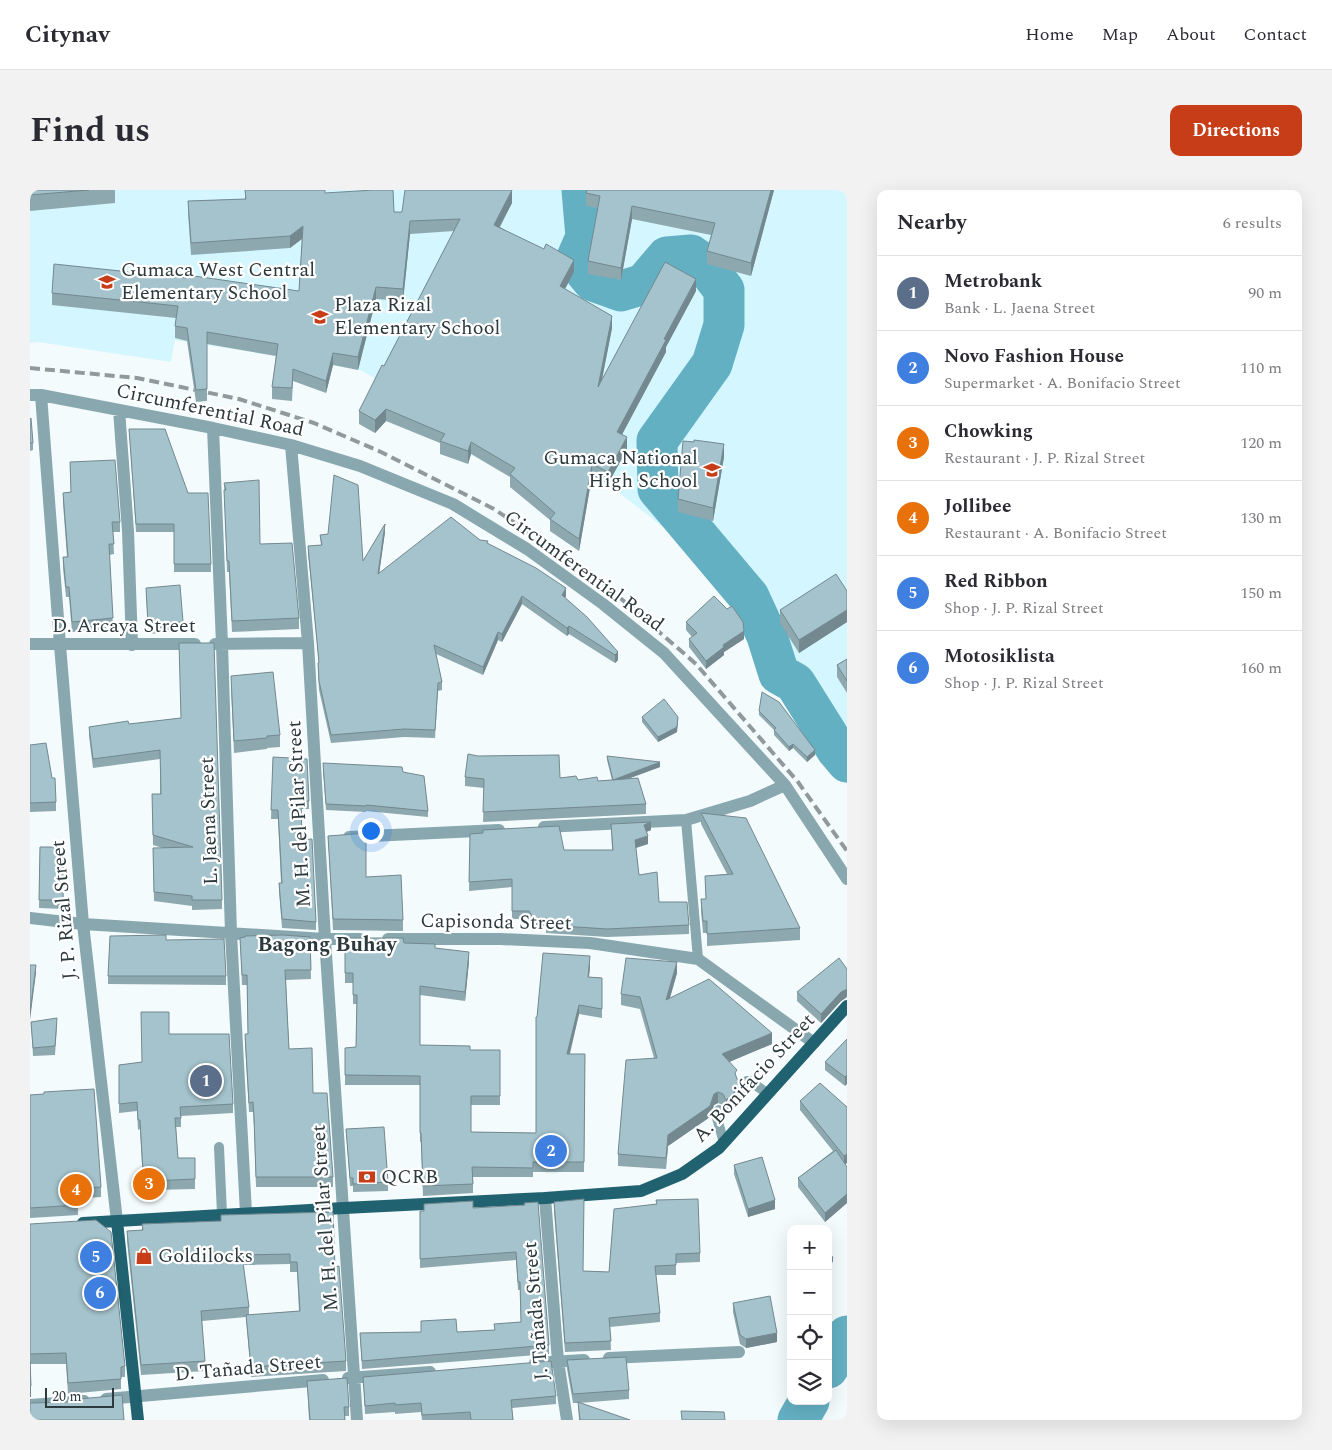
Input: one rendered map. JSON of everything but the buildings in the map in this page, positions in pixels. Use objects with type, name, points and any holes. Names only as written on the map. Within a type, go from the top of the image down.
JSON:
[{"type":"main road","name":"A. Bonifacio Street","points":[[69,1224],[641,1191],[682,1174],[719,1148],[847,1006]]},
{"type":"main road","name":"J. P. Rizal Street","points":[[117,1221],[138,1420]]},
{"type":"street","name":"Circumferential Road","points":[[35,395],[213,428],[291,445],[360,466],[453,504],[527,549],[603,604],[664,653],[785,785],[847,879]]},
{"type":"street","name":"J. P. Rizal Street","points":[[35,395],[60,645],[83,924],[117,1221]]},
{"type":"street","points":[[119,410],[128,531],[132,645]]},
{"type":"street","name":"L. Jaena Street","points":[[213,428],[231,933],[246,1213]]},
{"type":"street","name":"M. H. del Pilar Street","points":[[291,445],[308,642],[330,838],[325,939],[344,1208],[356,1420]]},
{"type":"street","name":"D. Arcaya Street","points":[[30,644],[132,645],[308,642]]},
{"type":"street","points":[[528,828],[686,820],[750,801],[785,785]]},
{"type":"street","points":[[330,838],[508,829]]},
{"type":"street","name":"Capisonda Street","points":[[30,918],[83,924],[325,939],[500,939],[590,943],[698,958],[814,1043]]},
{"type":"street","name":"J. Tañada Street","points":[[545,1198],[558,1361],[568,1420]]},
{"type":"street","points":[[520,1364],[739,1352]]},
{"type":"street","name":"D. Tañada Street","points":[[30,1405],[442,1370]]},
{"type":"lane","points":[[686,820],[698,958]]},
{"type":"lane","points":[[742,1086],[745,1082],[750,1081],[768,1094]]},
{"type":"lane","points":[[719,1110],[717,1118],[724,1143]]},
{"type":"lane","points":[[219,1147],[222,1214]]},
{"type":"shaded area","name":"Gumaca National High School","points":[[30,190],[312,190],[260,195],[329,190],[847,190],[847,733],[720,572],[608,484],[546,455],[516,454],[358,369],[175,340],[171,362],[38,342],[30,343]]},
{"type":"waterway","points":[[582,190],[586,237],[576,260],[593,281],[621,291],[644,284],[667,257],[691,255],[704,264],[724,290],[724,325],[712,364],[657,441],[658,489],[749,597],[767,636],[779,674],[795,683],[837,750],[847,762]]},
{"type":"waterway","points":[[832,1361],[847,1336]]},
{"type":"waterway","points":[[798,1420],[807,1405]]},
{"type":"railway","points":[[30,368],[137,378],[239,399],[314,423],[381,452],[494,509],[595,576],[696,664],[798,782],[847,851]]},
{"type":"place","name":"Gumaca West Central Elementary School","points":[[107,282]]},
{"type":"place","name":"Plaza Rizal Elementary School","points":[[320,317]]},
{"type":"place","name":"Gumaca National High School","points":[[712,470]]},
{"type":"place","name":"Metrobank","points":[[206,1081]]},
{"type":"place","name":"Novo Fashion House","points":[[551,1151]]},
{"type":"place","name":"QCRB","points":[[367,1177]]},
{"type":"place","name":"Chowking","points":[[149,1184]]},
{"type":"place","name":"Jollibee","points":[[76,1190]]},
{"type":"place","name":"Goldilocks","points":[[144,1256]]},
{"type":"place","name":"Red Ribbon","points":[[96,1257]]},
{"type":"place","name":"Motosiklista","points":[[100,1293]]},
{"type":"district","name":"Bagong Buhay","points":[[327,945]]}]
